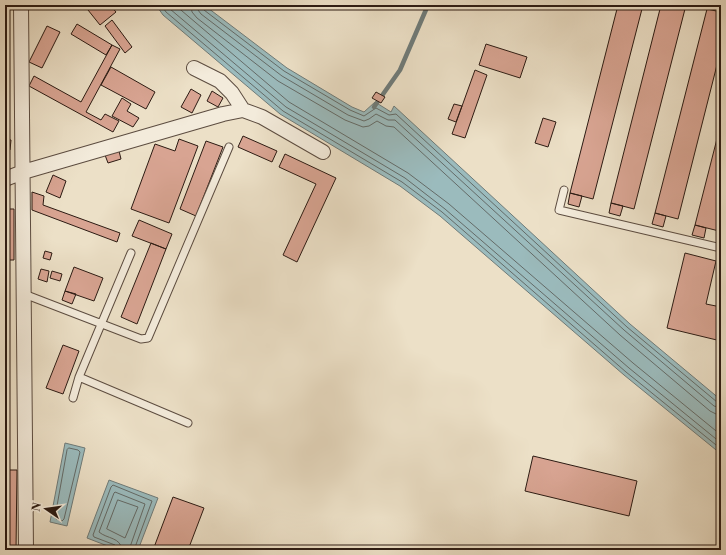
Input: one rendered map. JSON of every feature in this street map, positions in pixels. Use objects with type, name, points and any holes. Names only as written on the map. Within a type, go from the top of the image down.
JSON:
[{"type":"street","points":[[21,5],[26,550]]},
{"type":"street","points":[[194,68],[220,81],[232,93],[243,110]]},
{"type":"street","points":[[5,179],[23,172],[223,114],[243,110],[262,117],[323,152]]},
{"type":"lane","points":[[24,294],[141,339],[148,338],[229,147]]},
{"type":"lane","points":[[564,190],[559,210],[721,248]]},
{"type":"lane","points":[[73,398],[79,377],[131,253]]},
{"type":"lane","points":[[79,377],[188,423]]},
{"type":"water","points":[[156,5],[204,5],[287,68],[352,107],[364,112],[375,102],[391,112],[394,106],[630,324],[721,400],[721,454],[624,375],[440,216],[400,186],[280,114],[163,15]]},
{"type":"water","points":[[65,443],[85,448],[67,526],[50,522]]},
{"type":"water","points":[[109,480],[158,498],[138,550],[118,550],[87,538]]},
{"type":"building","points":[[93,5],[110,5],[116,12],[100,25],[88,10]]},
{"type":"building","points":[[618,5],[643,5],[593,199],[570,193]]},
{"type":"building","points":[[661,5],[686,5],[634,209],[611,203]]},
{"type":"building","points":[[707,9],[721,12],[721,49],[678,219],[655,213]]},
{"type":"building","points":[[112,20],[132,47],[125,53],[105,26]]},
{"type":"building","points":[[77,24],[112,45],[106,55],[71,34]]},
{"type":"building","points":[[47,26],[60,32],[42,68],[29,62]]},
{"type":"building","points":[[486,44],[527,57],[520,78],[479,65]]},
{"type":"building","points":[[112,45],[120,49],[86,112],[101,120],[105,114],[119,121],[113,132],[29,86],[34,76],[81,102]]},
{"type":"building","points":[[111,67],[155,92],[146,109],[101,85]]},
{"type":"building","points":[[475,70],[487,75],[465,138],[452,134]]},
{"type":"building","points":[[191,89],[201,95],[192,113],[181,107]]},
{"type":"building","points":[[212,91],[223,98],[218,107],[207,101]]},
{"type":"building","points":[[376,92],[385,97],[381,103],[372,98]]},
{"type":"building","points":[[122,98],[131,104],[127,111],[139,118],[133,127],[112,116]]},
{"type":"building","points":[[454,104],[462,106],[456,122],[448,119]]},
{"type":"building","points":[[543,118],[556,122],[548,147],[535,143]]},
{"type":"building","points":[[721,123],[721,221],[719,231],[695,225]]},
{"type":"building","points":[[243,136],[277,151],[272,162],[238,147]]},
{"type":"building","points":[[5,139],[11,140],[10,150],[5,150]]},
{"type":"building","points":[[179,139],[198,146],[169,223],[131,209],[155,144],[175,151]]},
{"type":"building","points":[[206,141],[223,147],[196,216],[180,209]]},
{"type":"building","points":[[119,151],[121,159],[108,163],[105,155]]},
{"type":"building","points":[[285,154],[336,178],[297,262],[283,255],[316,184],[279,167]]},
{"type":"building","points":[[53,175],[66,181],[60,198],[46,192]]},
{"type":"building","points":[[32,192],[44,196],[43,205],[120,233],[117,242],[32,210]]},
{"type":"building","points":[[570,193],[582,196],[579,207],[568,204]]},
{"type":"building","points":[[611,203],[623,206],[620,216],[609,213]]},
{"type":"building","points":[[6,209],[14,209],[14,260],[6,260]]},
{"type":"building","points":[[655,213],[666,216],[663,227],[652,224]]},
{"type":"building","points":[[139,220],[172,234],[166,249],[132,236]]},
{"type":"building","points":[[695,225],[706,228],[704,238],[692,235]]},
{"type":"building","points":[[151,243],[166,249],[137,324],[121,317]]},
{"type":"building","points":[[45,251],[52,253],[50,260],[43,258]]},
{"type":"building","points":[[685,253],[716,261],[706,304],[721,307],[721,341],[667,328]]},
{"type":"building","points":[[74,267],[103,278],[94,301],[65,291]]},
{"type":"building","points":[[41,269],[49,271],[47,282],[38,279]]},
{"type":"building","points":[[52,271],[62,274],[60,281],[50,278]]},
{"type":"building","points":[[65,291],[76,294],[72,304],[62,300]]},
{"type":"building","points":[[63,345],[79,351],[63,394],[46,388]]},
{"type":"building","points":[[533,456],[637,481],[629,516],[525,491]]},
{"type":"building","points":[[6,470],[17,470],[16,550],[6,550]]},
{"type":"building","points":[[173,497],[204,508],[188,550],[153,550]]},
{"type":"waterway","points":[[374,107],[400,70],[428,5]]}]
